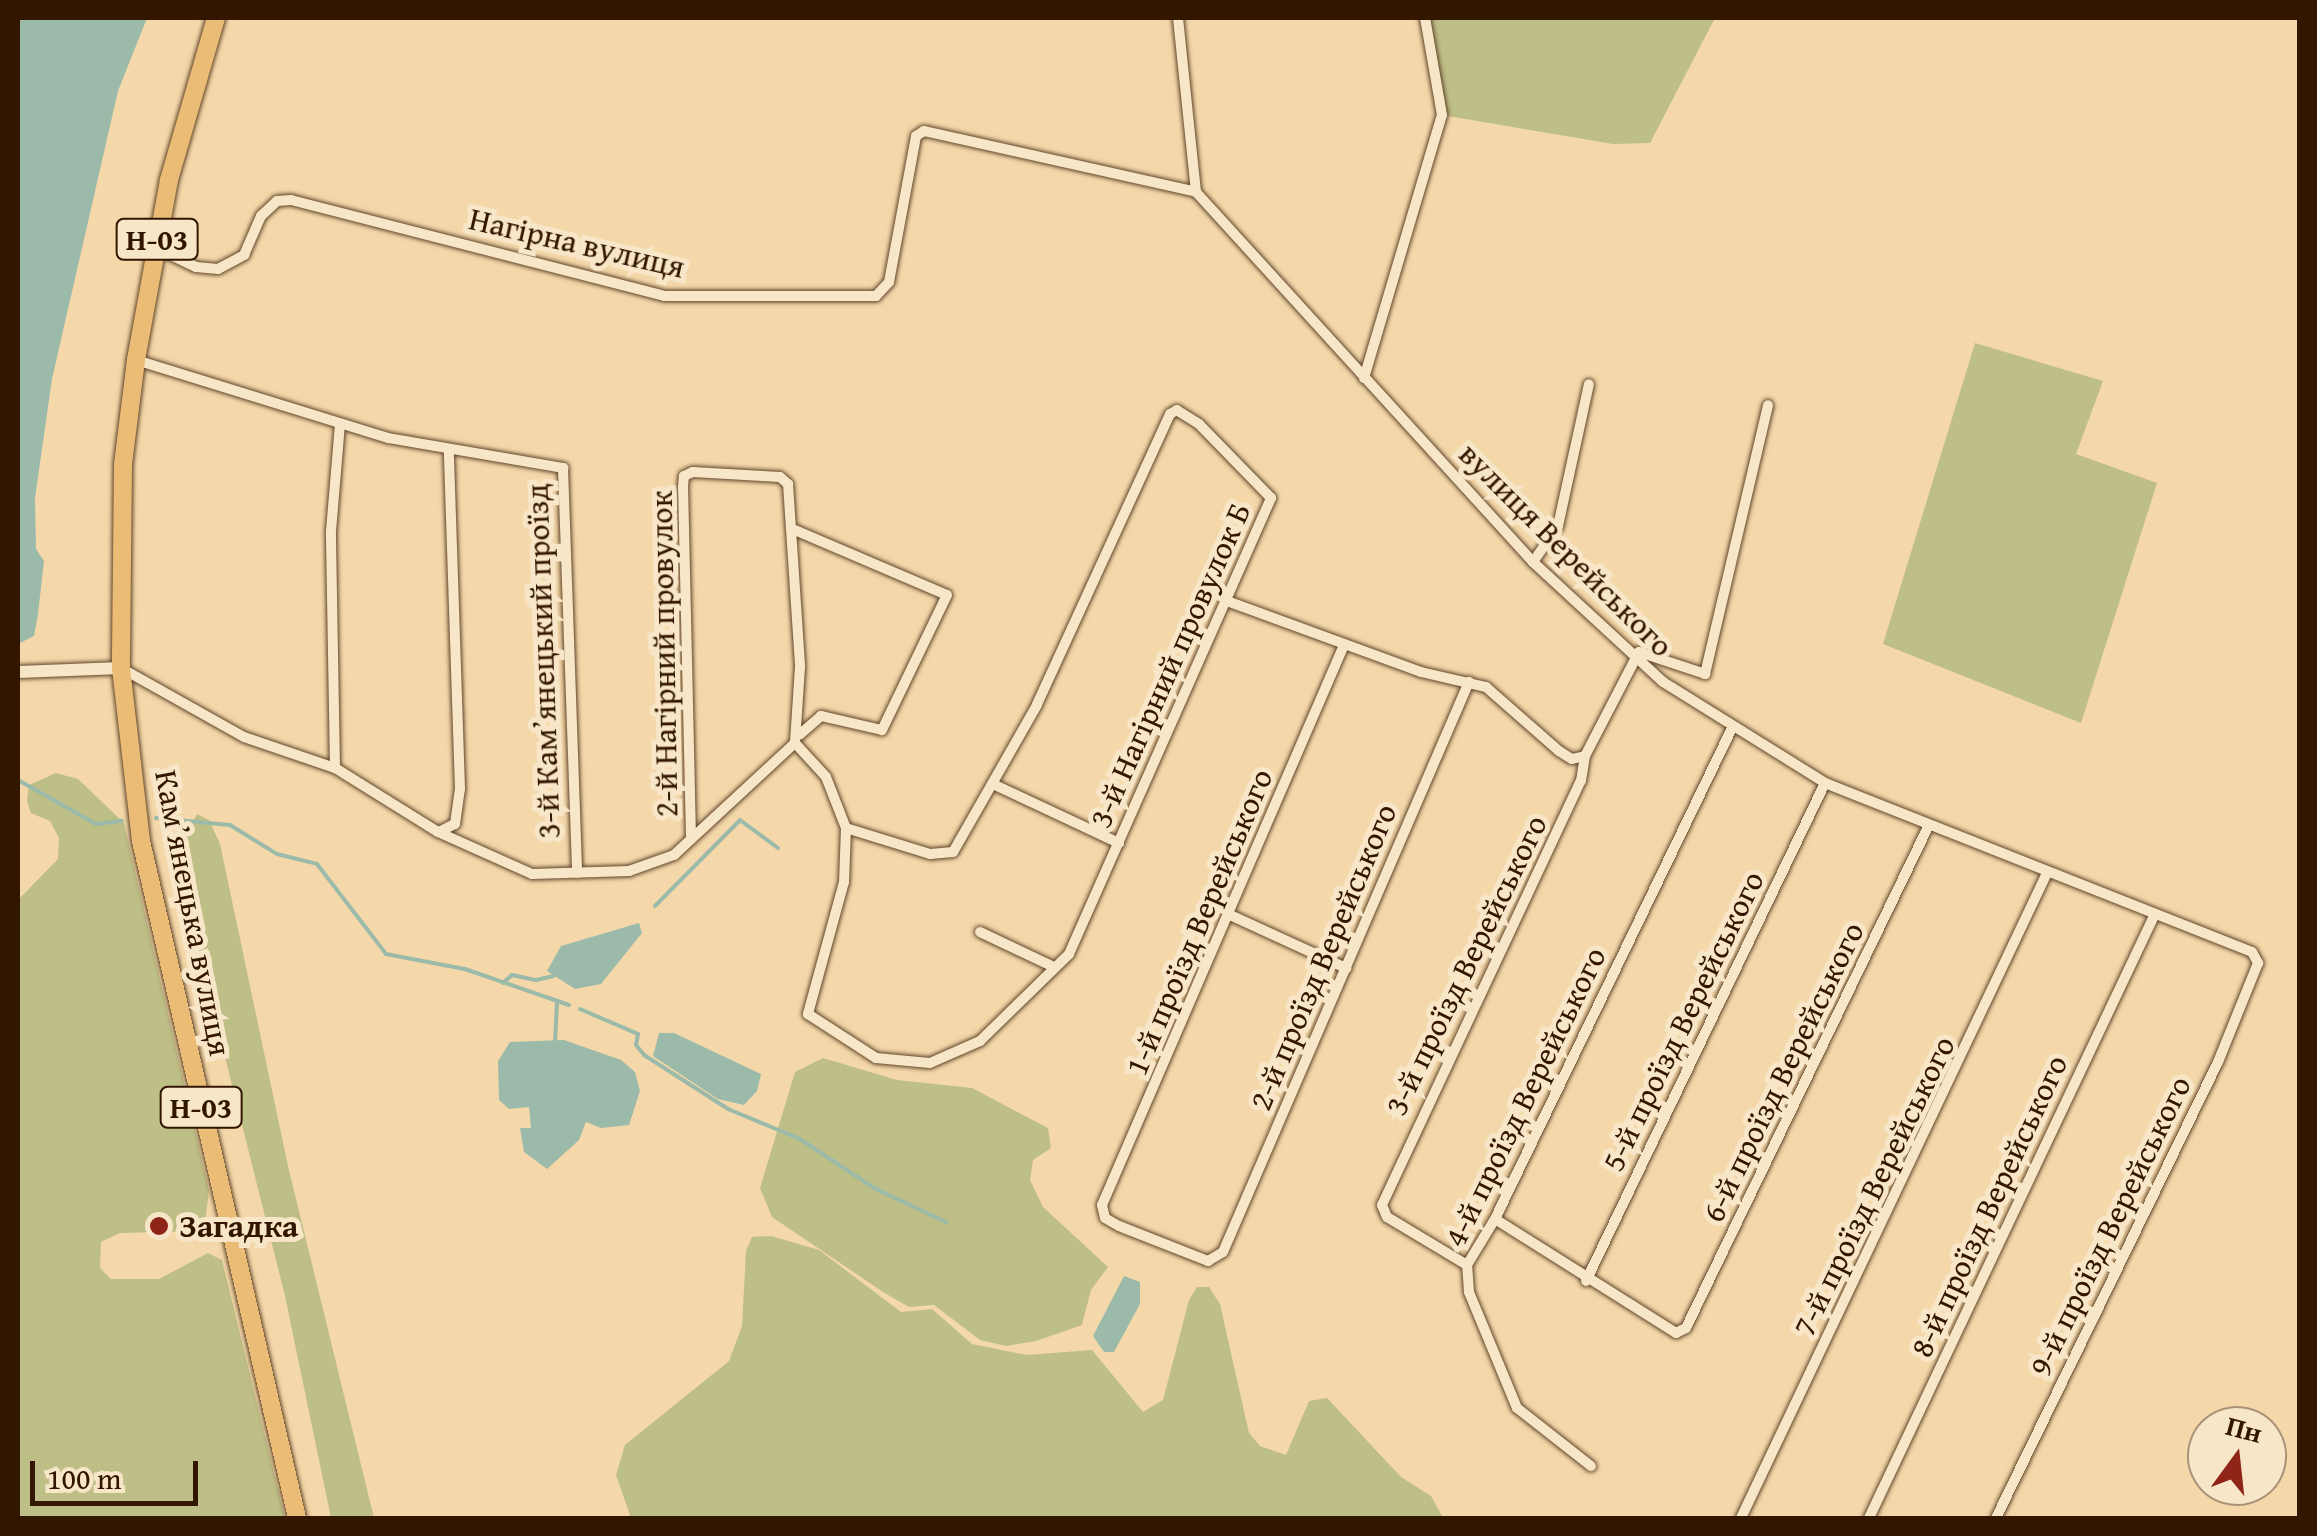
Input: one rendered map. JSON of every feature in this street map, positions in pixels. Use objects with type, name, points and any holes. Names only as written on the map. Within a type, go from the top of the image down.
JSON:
[{"type":"main road","name":"Камʼянецька вулиця","points":[[216,18],[156,248],[136,360],[123,465],[122,668],[141,840],[297,1518]]},
{"type":"street","points":[[1178,18],[1196,192]]},
{"type":"street","points":[[1364,378],[1442,115],[1424,18]]},
{"type":"street","name":"Нагірна вулиця","points":[[156,248],[196,267],[218,269],[244,255],[261,216],[277,201],[291,200],[664,296],[876,296],[889,282],[916,136],[924,130],[1196,192]]},
{"type":"street","name":"вулиця Верейського","points":[[1196,192],[1533,562],[1638,652],[1663,682],[1825,783],[1928,827],[2252,952]]},
{"type":"street","name":"3-й Камʼянецький проїзд","points":[[136,360],[340,424],[450,452],[563,468],[576,873]]},
{"type":"street","points":[[1533,562],[1558,526],[1588,384]]},
{"type":"street","points":[[1638,652],[1705,674],[1768,405]]},
{"type":"street","name":"3-й Нагірний провулок Б","points":[[1177,410],[1271,498],[1069,954],[980,1041],[941,1061],[876,1058],[813,1023],[808,1014],[844,882],[846,828],[942,856],[953,852],[995,785],[1177,410]]},
{"type":"street","points":[[335,768],[331,531],[340,424]]},
{"type":"street","points":[[438,832],[455,824],[460,789],[450,452]]},
{"type":"street","name":"2-й Нагірний провулок","points":[[691,838],[684,476],[780,477],[792,496],[800,704],[795,743]]},
{"type":"street","points":[[18,672],[122,668],[244,737],[335,768],[438,832],[532,874],[651,864],[691,838],[795,743],[808,720],[821,716],[882,730],[947,595],[796,530]]},
{"type":"street","points":[[1227,601],[1454,683],[1486,687],[1559,751],[1572,759],[1585,756]]},
{"type":"street","name":"1-й проїзд Верейського","points":[[1223,1252],[1208,1262],[1105,1218],[1102,1205],[1344,645]]},
{"type":"street","name":"3-й проїзд Верейського","points":[[1467,1264],[1387,1217],[1382,1206],[1581,781],[1585,756],[1638,652]]},
{"type":"street","name":"2-й проїзд Верейського","points":[[1223,1252],[1469,682]]},
{"type":"street","points":[[800,704],[808,720]]},
{"type":"street","name":"4-й проїзд Верейського","points":[[1590,1466],[1518,1408],[1469,1292],[1467,1264],[1496,1219],[1732,728]]},
{"type":"street","points":[[795,743],[826,777],[846,828]]},
{"type":"street","name":"5-й проїзд Верейського","points":[[1586,1280],[1825,783]]},
{"type":"street","points":[[995,785],[1119,843]]},
{"type":"street","name":"6-й проїзд Верейського","points":[[1586,1280],[1676,1333],[1686,1328],[1928,827]]},
{"type":"street","name":"7-й проїзд Верейського","points":[[1741,1518],[2047,874]]},
{"type":"street","points":[[1230,915],[1346,968]]},
{"type":"street","name":"8-й проїзд Верейського","points":[[1870,1518],[2154,916]]},
{"type":"street","points":[[980,932],[1054,968]]},
{"type":"street","name":"9-й проїзд Верейського","points":[[1996,1518],[2218,1062],[2258,963],[2252,952]]},
{"type":"street","points":[[1496,1219],[1586,1280]]},
{"type":"green space","points":[[1425,18],[1715,18],[1650,143],[1613,144],[1442,115]]},
{"type":"green space","points":[[1975,343],[2103,381],[2076,454],[2157,483],[2081,723],[1883,644]]},
{"type":"green space","points":[[56,773],[78,779],[124,823],[209,1191],[204,1231],[120,1233],[101,1242],[100,1268],[111,1279],[159,1279],[208,1253],[222,1260],[285,1518],[18,1518],[18,900],[58,859],[59,838],[50,821],[31,813],[27,801],[29,785]]},
{"type":"green space","points":[[197,814],[209,820],[220,844],[288,1166],[374,1518],[331,1518],[285,1296],[187,906],[181,845]]},
{"type":"green space","points":[[823,1058],[897,1080],[972,1088],[1048,1128],[1051,1148],[1033,1160],[1030,1180],[1043,1207],[1108,1267],[1091,1290],[1082,1325],[1036,1341],[1006,1346],[980,1340],[934,1305],[909,1307],[883,1292],[772,1217],[760,1188],[795,1072]]},
{"type":"green space","points":[[771,1236],[819,1250],[901,1312],[932,1309],[972,1344],[1027,1355],[1092,1350],[1143,1412],[1163,1400],[1189,1300],[1197,1287],[1209,1287],[1220,1304],[1249,1433],[1260,1446],[1286,1455],[1309,1401],[1327,1398],[1401,1477],[1431,1496],[1443,1518],[631,1518],[616,1475],[625,1445],[729,1361],[742,1326],[746,1251],[752,1237]]},
{"type":"shaded area","points":[[18,18],[147,18],[118,91],[52,379],[35,498],[36,549],[44,561],[38,614],[34,636],[18,644]]},
{"type":"shaded area","points":[[639,923],[642,933],[601,984],[575,989],[547,971],[561,946]]},
{"type":"shaded area","points":[[659,1033],[674,1033],[761,1074],[757,1091],[744,1105],[718,1099],[653,1056]]},
{"type":"shaded area","points":[[564,1040],[621,1060],[635,1072],[640,1091],[629,1125],[601,1128],[586,1122],[579,1140],[547,1169],[524,1152],[520,1128],[531,1128],[529,1107],[509,1109],[499,1100],[498,1061],[510,1042]]},
{"type":"shaded area","points":[[1124,1276],[1140,1282],[1140,1304],[1114,1352],[1104,1352],[1093,1336]]},
{"type":"waterway","points":[[18,780],[96,824],[122,821]]},
{"type":"waterway","points":[[156,818],[230,825],[277,854],[317,864],[386,954],[465,969],[569,1005]]},
{"type":"waterway","points":[[655,906],[740,820],[778,848]]},
{"type":"waterway","points":[[503,983],[512,975],[536,980],[554,976]]},
{"type":"waterway","points":[[555,1043],[557,1002]]},
{"type":"waterway","points":[[580,1009],[638,1034],[636,1045],[644,1055],[728,1109],[800,1139],[874,1188],[946,1222]]},
{"type":"place","name":"Загадка","points":[[159,1226]]}]
